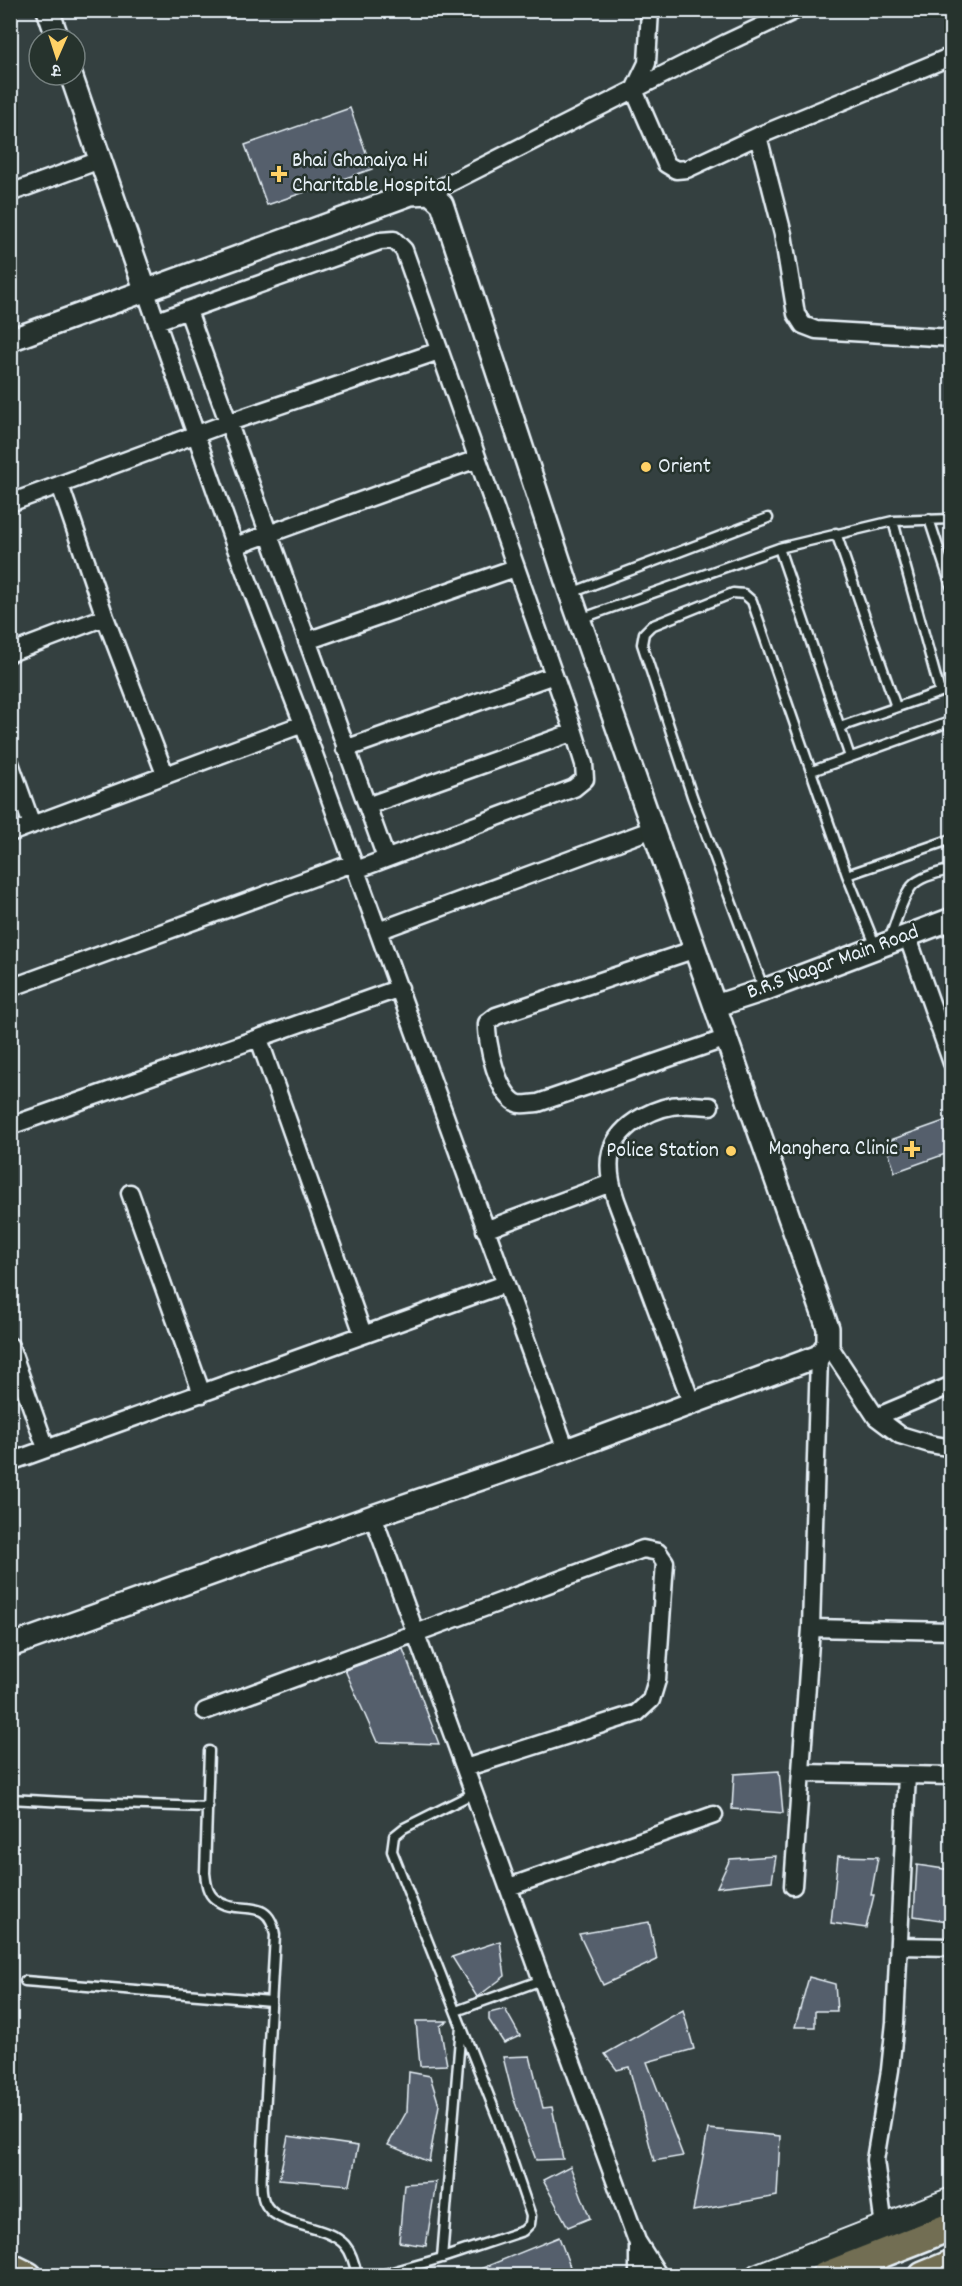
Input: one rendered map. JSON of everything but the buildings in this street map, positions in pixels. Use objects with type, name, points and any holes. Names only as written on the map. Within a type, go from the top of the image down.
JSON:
[{"type":"highway","points":[[825,2276],[951,2226]]},
{"type":"highway","points":[[923,2276],[951,2264]]},
{"type":"highway","points":[[10,2267],[28,2276]]},
{"type":"main road","points":[[758,2276],[951,2200]]},
{"type":"street","points":[[48,10],[54,27]]},
{"type":"street","points":[[650,10],[647,63],[634,90],[666,164],[676,170],[687,169],[758,136],[951,56]]},
{"type":"street","points":[[10,340],[411,194],[430,193],[785,13]]},
{"type":"street","points":[[74,87],[235,546],[355,866],[566,1450]]},
{"type":"street","points":[[758,136],[783,234],[796,314],[803,325],[816,330],[951,338]]},
{"type":"street","points":[[10,193],[100,160]]},
{"type":"street","points":[[430,193],[442,204],[570,593],[828,1328],[823,1350],[811,1629],[793,1886]]},
{"type":"street","points":[[10,988],[355,866],[386,858],[574,788],[585,778],[584,765],[574,732],[404,250],[394,240],[380,241],[157,321]]},
{"type":"street","points":[[188,311],[386,858]]},
{"type":"street","points":[[10,503],[227,423],[440,351]]},
{"type":"street","points":[[235,546],[477,459]]},
{"type":"street","points":[[60,485],[105,617],[165,774]]},
{"type":"street","points":[[307,641],[515,568]]},
{"type":"street","points":[[10,653],[105,617]]},
{"type":"street","points":[[345,749],[554,675]]},
{"type":"street","points":[[10,833],[303,724]]},
{"type":"street","points":[[367,806],[574,732]]},
{"type":"street","points":[[10,763],[32,825]]},
{"type":"street","points":[[378,931],[652,829]]},
{"type":"street","name":"B.R.S Nagar Main Road","points":[[715,1006],[764,990],[951,919]]},
{"type":"street","points":[[890,942],[951,1063]]},
{"type":"street","points":[[696,949],[496,1016],[487,1023],[486,1035],[499,1081],[507,1096],[519,1104],[538,1103],[727,1038]]},
{"type":"street","points":[[10,1126],[399,988]]},
{"type":"street","points":[[259,1039],[363,1334]]},
{"type":"street","points":[[692,1404],[611,1183],[609,1163],[615,1138],[631,1123],[657,1109],[682,1105],[710,1106]]},
{"type":"street","points":[[485,1230],[611,1183]]},
{"type":"street","points":[[130,1193],[202,1394]]},
{"type":"street","points":[[10,1462],[505,1284]]},
{"type":"street","points":[[10,1346],[46,1448]]},
{"type":"street","points":[[10,1646],[373,1516],[566,1450],[692,1404],[823,1350]]},
{"type":"street","points":[[823,1350],[876,1417],[900,1435],[951,1448]]},
{"type":"street","points":[[876,1417],[951,1384]]},
{"type":"street","points":[[373,1516],[637,2241],[659,2276]]},
{"type":"street","points":[[205,1711],[643,1549],[658,1552],[665,1562],[657,1680],[651,1700],[637,1713],[465,1768]]},
{"type":"street","points":[[811,1629],[951,1631]]},
{"type":"street","points":[[802,1773],[951,1776]]},
{"type":"street","points":[[884,2227],[875,2160],[893,2041],[907,1775]]},
{"type":"street","points":[[508,1887],[714,1815]]},
{"type":"street","points":[[899,1946],[951,1947]]},
{"type":"street","points":[[637,2241],[638,2276]]},
{"type":"lane","points":[[570,593],[768,518]]},
{"type":"lane","points":[[929,519],[951,589]]},
{"type":"lane","points":[[579,619],[779,548],[893,521],[951,519]]},
{"type":"lane","points":[[893,521],[940,692]]},
{"type":"lane","points":[[836,533],[896,707]]},
{"type":"lane","points":[[779,548],[850,758]]},
{"type":"lane","points":[[764,990],[692,796],[642,644],[644,633],[651,626],[733,593],[744,594],[752,601],[847,875],[890,942]]},
{"type":"lane","points":[[840,727],[951,688]]},
{"type":"lane","points":[[812,771],[951,721]]},
{"type":"lane","points":[[847,875],[951,839]]},
{"type":"lane","points":[[890,942],[905,898],[913,885],[951,869]]},
{"type":"lane","points":[[209,1750],[205,1873],[207,1888],[214,1899],[228,1905],[265,1912],[273,1923],[275,1935],[262,2168],[264,2201],[271,2211],[281,2218],[327,2233],[345,2245],[354,2261],[357,2276]]},
{"type":"lane","points":[[378,2276],[523,2231],[530,2224],[531,2216],[498,2119],[392,1851],[394,1836],[404,1828],[474,1793]]},
{"type":"lane","points":[[10,1799],[208,1807]]},
{"type":"lane","points":[[456,2011],[542,1980]]},
{"type":"lane","points":[[25,1981],[271,2001]]},
{"type":"lane","points":[[442,2258],[461,2023]]},
{"type":"place","name":"Bhai Ghanaiya Hi Charitable Hospital","points":[[279,174]]},
{"type":"place","name":"Orient","points":[[646,467]]},
{"type":"place","name":"Manghera Clinic","points":[[912,1149]]},
{"type":"place","name":"Police Station","points":[[731,1151]]}]
